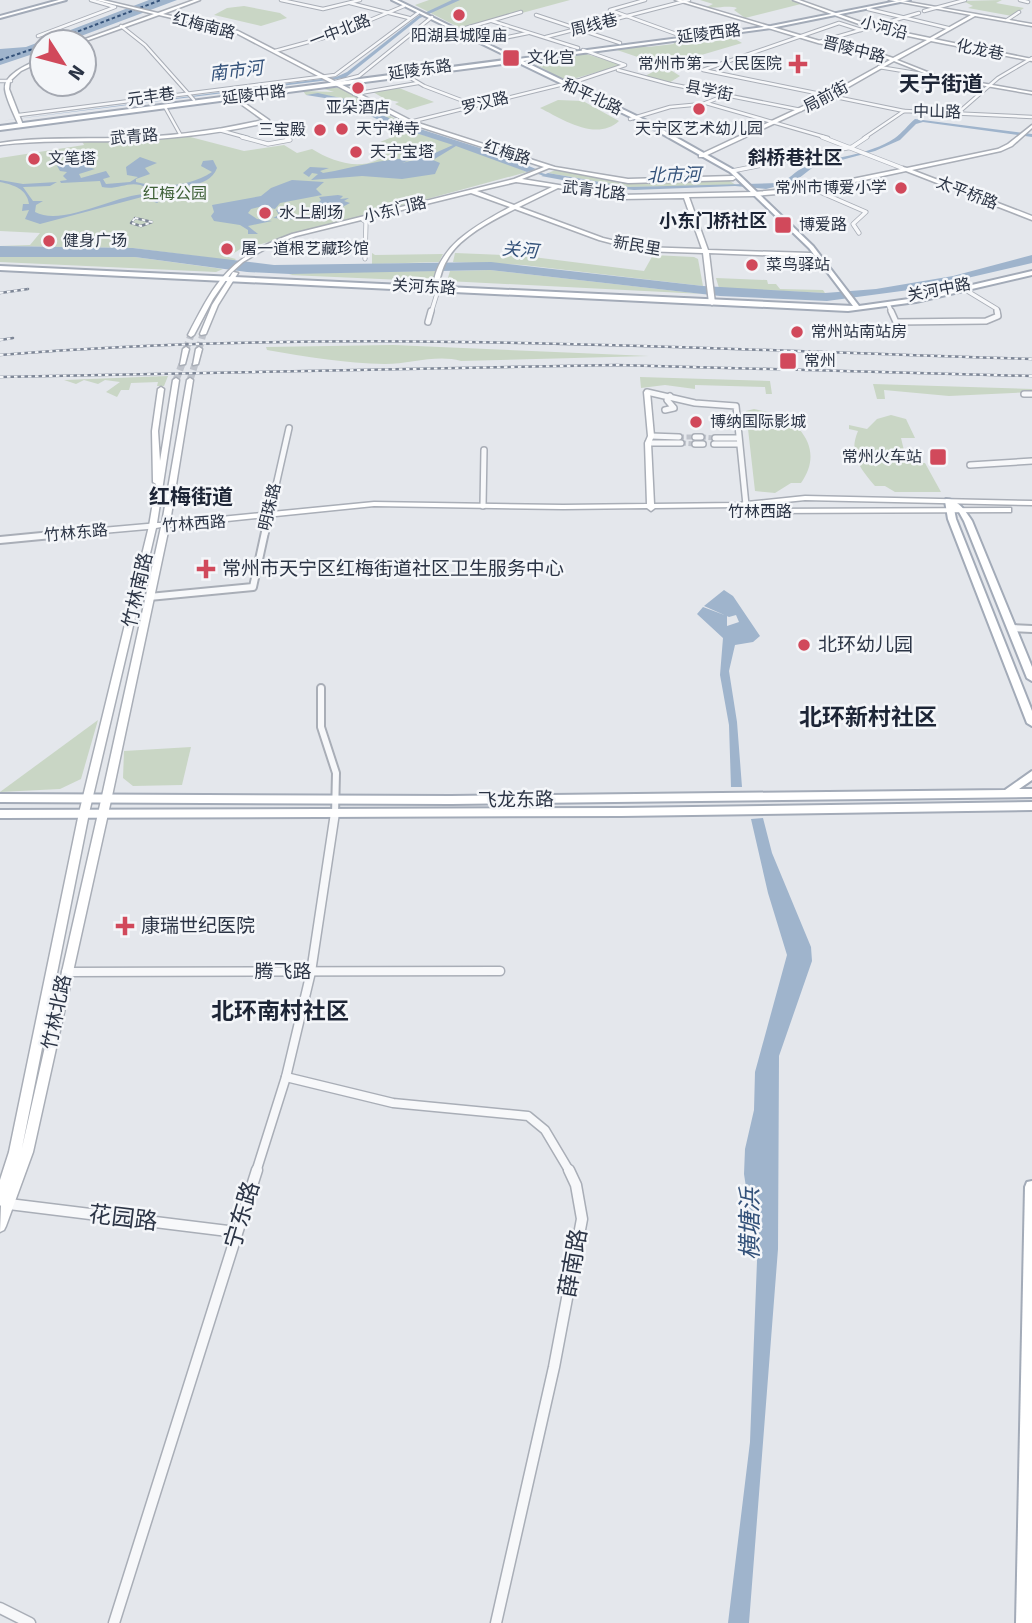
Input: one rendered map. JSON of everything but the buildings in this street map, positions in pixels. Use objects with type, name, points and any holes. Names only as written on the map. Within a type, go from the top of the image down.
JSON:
[{"type":"main road","points":[[0,17],[58,0]]},
{"type":"main road","points":[[0,17],[64,0]]},
{"type":"main road","points":[[98,0],[123,6]]},
{"type":"main road","points":[[104,0],[123,6]]},
{"type":"main road","points":[[98,34],[196,0]]},
{"type":"main road","name":"和平北路","points":[[388,0],[484,41],[509,59]]},
{"type":"main road","name":"和平北路","points":[[394,0],[703,155],[732,175],[811,247],[837,288]]},
{"type":"main road","name":"晋陵中路","points":[[677,0],[819,42],[892,60],[934,76],[1032,93]]},
{"type":"main road","name":"小河沿","points":[[794,0],[871,27],[928,39]]},
{"type":"main road","points":[[898,0],[1032,24]]},
{"type":"main road","name":"延陵西路","points":[[838,14],[898,0]]},
{"type":"main road","name":"延陵西路","points":[[581,49],[769,27],[868,9],[898,0]]},
{"type":"main road","name":"红梅南路","points":[[123,6],[227,29],[332,80]]},
{"type":"main road","points":[[98,35],[153,13]]},
{"type":"main road","points":[[974,15],[1032,24]]},
{"type":"main road","name":"局前街","points":[[703,155],[831,95],[974,15]]},
{"type":"main road","name":"局前街","points":[[928,39],[974,15]]},
{"type":"main road","name":"延陵西路","points":[[509,59],[679,35],[769,27]]},
{"type":"main road","name":"化龙巷","points":[[928,39],[1031,59]]},
{"type":"main road","name":"延陵中路","points":[[19,120],[164,107],[332,80],[404,74],[509,59]]},
{"type":"main road","name":"延陵东路","points":[[332,80],[509,59]]},
{"type":"main road","points":[[28,69],[9,81],[19,120],[29,140]]},
{"type":"main road","name":"红梅路","points":[[332,80],[410,122],[552,167],[628,181],[732,175]]},
{"type":"main road","name":"延陵中路","points":[[0,126],[19,120],[191,96],[234,97]]},
{"type":"main road","points":[[234,97],[267,121]]},
{"type":"main road","name":"武青路","points":[[0,144],[29,140],[105,140],[180,134],[267,121]]},
{"type":"main road","points":[[748,190],[813,188],[999,150],[1032,126]]},
{"type":"main road","name":"小东门路","points":[[246,260],[278,243],[520,180],[552,167]]},
{"type":"main road","name":"太平桥路","points":[[903,168],[1032,217]]},
{"type":"main road","name":"武青北路","points":[[520,180],[606,196],[682,197],[748,190]]},
{"type":"main road","points":[[437,286],[445,260],[462,244],[517,209],[557,188]]},
{"type":"main road","name":"和平北路","points":[[748,190],[811,255],[837,288]]},
{"type":"main road","name":"小东门路","points":[[246,260],[261,247],[294,235],[473,192]]},
{"type":"main road","name":"新民里","points":[[473,192],[625,246],[704,253],[811,255]]},
{"type":"main road","points":[[682,197],[704,253],[711,298]]},
{"type":"main road","points":[[191,335],[229,274],[246,260]]},
{"type":"main road","name":"关河东路","points":[[0,266],[229,274],[850,304]]},
{"type":"main road","name":"关河中路","points":[[850,304],[888,304],[964,289],[1032,271]]},
{"type":"main road","name":"关河中路","points":[[850,304],[911,296],[1032,271]]},
{"type":"main road","points":[[203,334],[229,274]]},
{"type":"main road","points":[[837,288],[850,304]]},
{"type":"main road","points":[[182,364],[186,349]]},
{"type":"main road","points":[[195,364],[199,349]]},
{"type":"main road","name":"竹林南路","points":[[89,797],[152,526],[176,380]]},
{"type":"main road","name":"竹林南路","points":[[107,796],[165,525],[190,380]]},
{"type":"main road","points":[[171,485],[181,465],[195,387]]},
{"type":"main road","points":[[159,489],[154,468],[155,431],[161,389]]},
{"type":"main road","points":[[647,392],[653,508]]},
{"type":"main road","name":"竹林西路","points":[[152,526],[197,520],[374,507],[574,513],[746,505],[805,498],[949,507]]},
{"type":"main road","name":"竹林西路","points":[[165,525],[185,526],[374,504],[653,508],[949,507],[1032,503]]},
{"type":"main road","points":[[168,506],[176,516],[197,520]]},
{"type":"main road","points":[[949,507],[962,511],[1032,509]]},
{"type":"main road","points":[[949,507],[1032,723]]},
{"type":"main road","points":[[962,511],[1032,678]]},
{"type":"main road","points":[[160,543],[165,534],[185,526]]},
{"type":"main road","points":[[1003,794],[1017,788],[1032,775]]},
{"type":"main road","name":"飞龙东路","points":[[0,798],[107,796],[451,800],[1032,793]]},
{"type":"main road","name":"竹林北路","points":[[4,1202],[27,1152],[107,796]]},
{"type":"main road","name":"竹林北路","points":[[0,1226],[89,797]]},
{"type":"main road","name":"飞龙东路","points":[[0,814],[621,812],[1032,806]]},
{"type":"main road","points":[[1024,1623],[1032,1187]]},
{"type":"street","points":[[59,28],[115,7],[91,0]]},
{"type":"street","points":[[281,0],[323,9],[360,0]]},
{"type":"street","points":[[645,0],[610,10],[679,35]]},
{"type":"street","points":[[924,11],[965,0]]},
{"type":"street","points":[[1020,0],[1028,2]]},
{"type":"street","name":"周线巷","points":[[546,37],[686,1]]},
{"type":"street","points":[[349,3],[409,18],[425,15]]},
{"type":"street","name":"一中北路","points":[[275,51],[320,40],[404,6]]},
{"type":"street","points":[[868,9],[948,28]]},
{"type":"street","points":[[458,30],[521,12]]},
{"type":"street","points":[[1007,20],[1019,12]]},
{"type":"street","points":[[819,42],[919,13]]},
{"type":"street","points":[[332,80],[359,76],[425,15]]},
{"type":"street","points":[[536,15],[620,43]]},
{"type":"street","points":[[332,80],[409,18]]},
{"type":"street","points":[[492,21],[625,64],[617,69]]},
{"type":"street","points":[[861,30],[839,23],[796,35],[703,70],[904,111]]},
{"type":"street","points":[[121,26],[145,46],[191,96]]},
{"type":"street","points":[[484,41],[530,33]]},
{"type":"street","points":[[959,113],[988,86],[1031,59]]},
{"type":"street","points":[[879,67],[934,76]]},
{"type":"street","name":"罗汉路","points":[[410,122],[563,85],[617,69]]},
{"type":"street","name":"县学街","points":[[617,69],[801,110]]},
{"type":"street","points":[[404,74],[474,106]]},
{"type":"street","name":"元丰巷","points":[[19,120],[332,80]]},
{"type":"street","points":[[0,81],[9,81]]},
{"type":"street","points":[[355,94],[418,82]]},
{"type":"street","points":[[633,118],[670,107],[706,103],[727,95]]},
{"type":"street","points":[[706,103],[853,146],[903,168]]},
{"type":"street","points":[[164,107],[180,134]]},
{"type":"street","name":"中山路","points":[[853,146],[904,111],[1032,117]]},
{"type":"street","points":[[219,130],[268,144],[288,141],[291,138],[267,121]]},
{"type":"street","points":[[732,175],[853,146]]},
{"type":"street","points":[[813,188],[866,212],[853,224],[859,233]]},
{"type":"street","points":[[363,220],[366,222],[365,259]]},
{"type":"street","points":[[427,322],[437,286]]},
{"type":"street","points":[[888,304],[896,322],[986,321],[998,316],[997,309],[964,289]]},
{"type":"street","points":[[647,392],[670,396],[699,407],[736,406],[746,505]]},
{"type":"street","points":[[1024,394],[1032,394]]},
{"type":"street","points":[[665,410],[674,408],[667,401],[670,396]]},
{"type":"street","name":"明珠路","points":[[149,597],[253,587],[289,428]]},
{"type":"street","points":[[651,441],[680,440]]},
{"type":"street","points":[[715,441],[738,441]]},
{"type":"street","points":[[482,506],[484,450]]},
{"type":"street","points":[[1022,463],[970,465],[1032,462]]},
{"type":"street","name":"竹林东路","points":[[0,540],[152,526]]},
{"type":"street","points":[[1011,628],[1032,629]]},
{"type":"street","name":"宁东路","points":[[114,1623],[286,1077],[312,972],[337,799],[336,773],[321,727],[321,688]]},
{"type":"street","name":"腾飞路","points":[[66,972],[500,971]]},
{"type":"street","name":"薛南路","points":[[286,1077],[393,1103],[528,1116],[545,1130],[562,1154],[576,1185],[582,1219],[554,1367],[496,1623]]},
{"type":"street","name":"花园路","points":[[4,1202],[236,1232]]},
{"type":"street","points":[[0,1608],[30,1623]]},
{"type":"green space","points":[[429,0],[570,0],[462,29],[415,5]]},
{"type":"green space","points":[[700,0],[790,0],[801,4],[745,18],[734,10],[737,8],[707,7],[713,4]]},
{"type":"green space","points":[[1002,0],[996,3],[1024,8],[1012,16],[968,8],[973,6],[963,1]]},
{"type":"green space","points":[[244,6],[280,13],[287,18],[261,26],[214,15],[227,8]]},
{"type":"green space","points":[[718,35],[730,36],[742,43],[664,66],[617,50],[638,45],[648,47],[674,44],[672,41]]},
{"type":"green space","points":[[580,52],[622,65],[566,81],[528,60]]},
{"type":"green space","points":[[664,66],[680,76],[669,83],[645,76]]},
{"type":"green space","points":[[321,88],[342,88],[399,121],[376,115],[332,96],[306,95],[303,91],[334,92]]},
{"type":"green space","points":[[399,88],[434,102],[407,110],[395,104],[399,102],[385,99],[373,92]]},
{"type":"green space","points":[[558,100],[583,101],[619,121],[610,127],[590,129],[540,108]]},
{"type":"green space","name":"红梅公园","points":[[394,126],[475,151],[527,172],[254,246],[245,246],[228,257],[236,259],[234,261],[133,248],[0,246],[30,245],[40,233],[0,231],[0,158],[84,145],[82,141],[179,134],[244,151],[284,145],[297,153],[312,149],[342,162],[363,164],[383,157],[391,149],[380,142],[395,136],[391,134],[396,131],[385,130]]},
{"type":"green space","points":[[558,169],[622,180],[728,180],[736,185],[629,187],[548,173]]},
{"type":"green space","points":[[372,253],[443,254],[439,262],[372,264]]},
{"type":"green space","points":[[455,253],[525,256],[644,271],[653,255],[694,257],[698,259],[703,286],[523,265],[453,262]]},
{"type":"green space","points":[[0,257],[135,257],[223,269],[216,272],[0,262]]},
{"type":"green space","points":[[490,270],[703,294],[447,281],[450,271]]},
{"type":"green space","points":[[436,271],[433,280],[426,281],[289,275],[299,272]]},
{"type":"green space","points":[[716,278],[767,280],[768,284],[776,284],[780,289],[823,290],[825,293],[719,288]]},
{"type":"green space","points":[[393,345],[649,356],[461,361],[433,359],[385,364],[311,357],[267,350],[266,347]]},
{"type":"green space","points":[[168,376],[164,386],[157,386],[158,382],[131,383],[129,390],[121,390],[117,397],[106,392],[120,382],[105,380],[98,384],[84,380],[76,384],[64,380]]},
{"type":"green space","points":[[640,377],[770,381],[772,394],[766,394],[765,387],[695,385],[695,389],[665,385],[641,388]]},
{"type":"green space","points":[[873,384],[1032,389],[1032,392],[949,396],[884,390],[885,399],[877,399]]},
{"type":"green space","points":[[754,409],[771,413],[790,426],[807,424],[808,427],[799,429],[810,449],[810,462],[801,483],[791,483],[775,493],[755,491],[746,411]]},
{"type":"green space","points":[[891,415],[906,419],[915,438],[901,438],[907,463],[925,463],[941,492],[895,492],[885,486],[875,486],[860,467],[854,447],[858,431],[849,429],[849,425],[867,429],[877,419]]},
{"type":"green space","points":[[98,720],[81,779],[60,789],[0,792]]},
{"type":"green space","points":[[191,747],[182,785],[133,786],[123,778],[124,751]]},
{"type":"water","points":[[149,0],[177,0],[98,30],[76,28]]},
{"type":"water","points":[[452,0],[460,0],[420,18],[345,78],[0,121],[336,77],[347,72],[418,16]]},
{"type":"water","points":[[28,46],[28,56],[0,65],[0,49]]},
{"type":"water","points":[[318,93],[354,101],[395,121],[502,155],[536,169],[527,172],[456,146],[433,160],[440,163],[435,174],[402,179],[362,176],[311,180],[318,174],[312,173],[309,177],[303,173],[310,167],[329,168],[320,171],[323,173],[380,161],[415,158],[402,163],[426,157],[453,145],[385,123],[337,100],[306,95]]},
{"type":"water","points":[[915,119],[1032,134],[1032,137],[923,122],[916,124],[900,140],[875,151],[812,168],[794,182],[766,189],[735,186],[634,190],[541,176],[548,173],[629,187],[778,183],[805,167],[885,144],[898,136]]},
{"type":"water","points":[[140,157],[157,163],[145,168],[150,174],[136,179],[136,182],[146,184],[176,185],[204,177],[212,172],[201,166],[203,161],[213,160],[217,168],[213,175],[199,183],[154,188],[150,194],[161,200],[157,203],[142,197],[40,224],[25,219],[29,210],[22,211],[23,204],[29,204],[23,191],[0,182],[57,182],[50,186],[23,187],[33,201],[43,201],[36,205],[35,212],[60,216],[146,194],[143,192],[147,188],[130,184],[108,188],[102,187],[100,181],[61,183],[60,181],[67,180],[63,176],[67,172],[60,171],[56,164],[95,160],[85,166],[95,169],[79,174],[81,178],[106,171],[110,177],[103,179],[106,184],[130,182],[138,177],[127,175],[126,167]]},
{"type":"water","points":[[292,180],[324,182],[316,189],[322,195],[280,203],[275,209],[263,206],[251,209],[248,213],[257,219],[272,221],[248,226],[258,234],[248,234],[248,230],[240,225],[214,221],[211,216],[214,212],[212,205],[261,196],[271,188]]},
{"type":"water","points":[[343,196],[340,199],[349,198],[344,201],[350,203],[315,221],[273,218],[279,215],[276,210],[279,209],[288,215],[318,218],[325,209],[315,206],[321,200],[319,197]]},
{"type":"water","points":[[0,246],[133,248],[274,265],[491,262],[703,286],[825,293],[876,289],[953,276],[1032,255],[1032,263],[924,288],[827,301],[720,296],[490,270],[290,274],[247,272],[135,257],[0,257]]},
{"type":"water","points":[[724,590],[733,596],[760,636],[753,642],[735,645],[729,671],[737,722],[742,787],[731,787],[729,725],[720,675],[723,638],[697,614],[703,607],[725,615],[704,606]],"holes":[[[736,615],[739,622],[727,626],[727,616]]]},
{"type":"water","points":[[763,818],[772,853],[811,947],[812,961],[779,1056],[778,1249],[749,1623],[728,1623],[750,1442],[757,1261],[744,1174],[745,1149],[754,1110],[755,1072],[787,955],[768,893],[751,819]]},
{"type":"waterway","name":"北市河","points":[[528,170],[545,175]]},
{"type":"ferry route","points":[[87,28],[161,0]]},
{"type":"ferry route","points":[[0,60],[28,51]]},
{"type":"tunnel","points":[[199,349],[203,334]]},
{"type":"tunnel","points":[[186,349],[191,335]]},
{"type":"tunnel","points":[[176,380],[182,364]]},
{"type":"tunnel","points":[[190,380],[195,364]]},
{"type":"tunnel","points":[[679,437],[695,437]]},
{"type":"tunnel","points":[[701,437],[715,438]]},
{"type":"tunnel","points":[[681,443],[695,444]]},
{"type":"railway","points":[[135,218],[152,222],[141,226],[131,223],[135,218]]},
{"type":"railway","points":[[0,293],[28,289]]},
{"type":"railway","points":[[0,340],[13,338]]},
{"type":"railway","points":[[0,355],[258,342],[387,341],[645,346],[1032,359]]},
{"type":"railway","points":[[0,377],[616,365],[1032,376]]},
{"type":"place","name":"阳湖县城隍庙","points":[[459,15]]},
{"type":"place","name":"文化宫","points":[[511,58]]},
{"type":"place","name":"常州市第一人民医院","points":[[798,64]]},
{"type":"place","name":"亚朵酒店","points":[[358,88]]},
{"type":"place","name":"天宁区艺术幼儿园","points":[[699,109]]},
{"type":"place","name":"天宁禅寺","points":[[342,129]]},
{"type":"place","name":"三宝殿","points":[[320,130]]},
{"type":"place","name":"天宁宝塔","points":[[356,152]]},
{"type":"place","name":"文笔塔","points":[[34,159]]},
{"type":"place","name":"常州市博爱小学","points":[[901,188]]},
{"type":"place","name":"水上剧场","points":[[265,213]]},
{"type":"place","name":"博爱路","points":[[783,225]]},
{"type":"place","name":"健身广场","points":[[49,241]]},
{"type":"place","name":"屠一道根艺藏珍馆","points":[[227,249]]},
{"type":"place","name":"菜鸟驿站","points":[[752,265]]},
{"type":"place","name":"常州站南站房","points":[[797,332]]},
{"type":"place","name":"常州","points":[[788,361]]},
{"type":"place","name":"博纳国际影城","points":[[696,422]]},
{"type":"place","name":"常州火车站","points":[[938,457]]},
{"type":"place","name":"常州市天宁区红梅街道社区卫生服务中心","points":[[206,569]]},
{"type":"place","name":"北环幼儿园","points":[[804,645]]},
{"type":"place","name":"康瑞世纪医院","points":[[125,926]]},
{"type":"district","name":"天宁街道","points":[[941,84]]},
{"type":"district","name":"斜桥巷社区","points":[[795,158]]},
{"type":"district","name":"小东门桥社区","points":[[713,221]]},
{"type":"district","name":"红梅街道","points":[[191,497]]},
{"type":"district","name":"北环新村社区","points":[[868,717]]},
{"type":"district","name":"北环南村社区","points":[[280,1011]]},
{"type":"water label","name":"南市河","points":[[236,71]]},
{"type":"water label","name":"关河","points":[[520,250]]},
{"type":"water label","name":"横塘浜","points":[[750,1224]]}]
